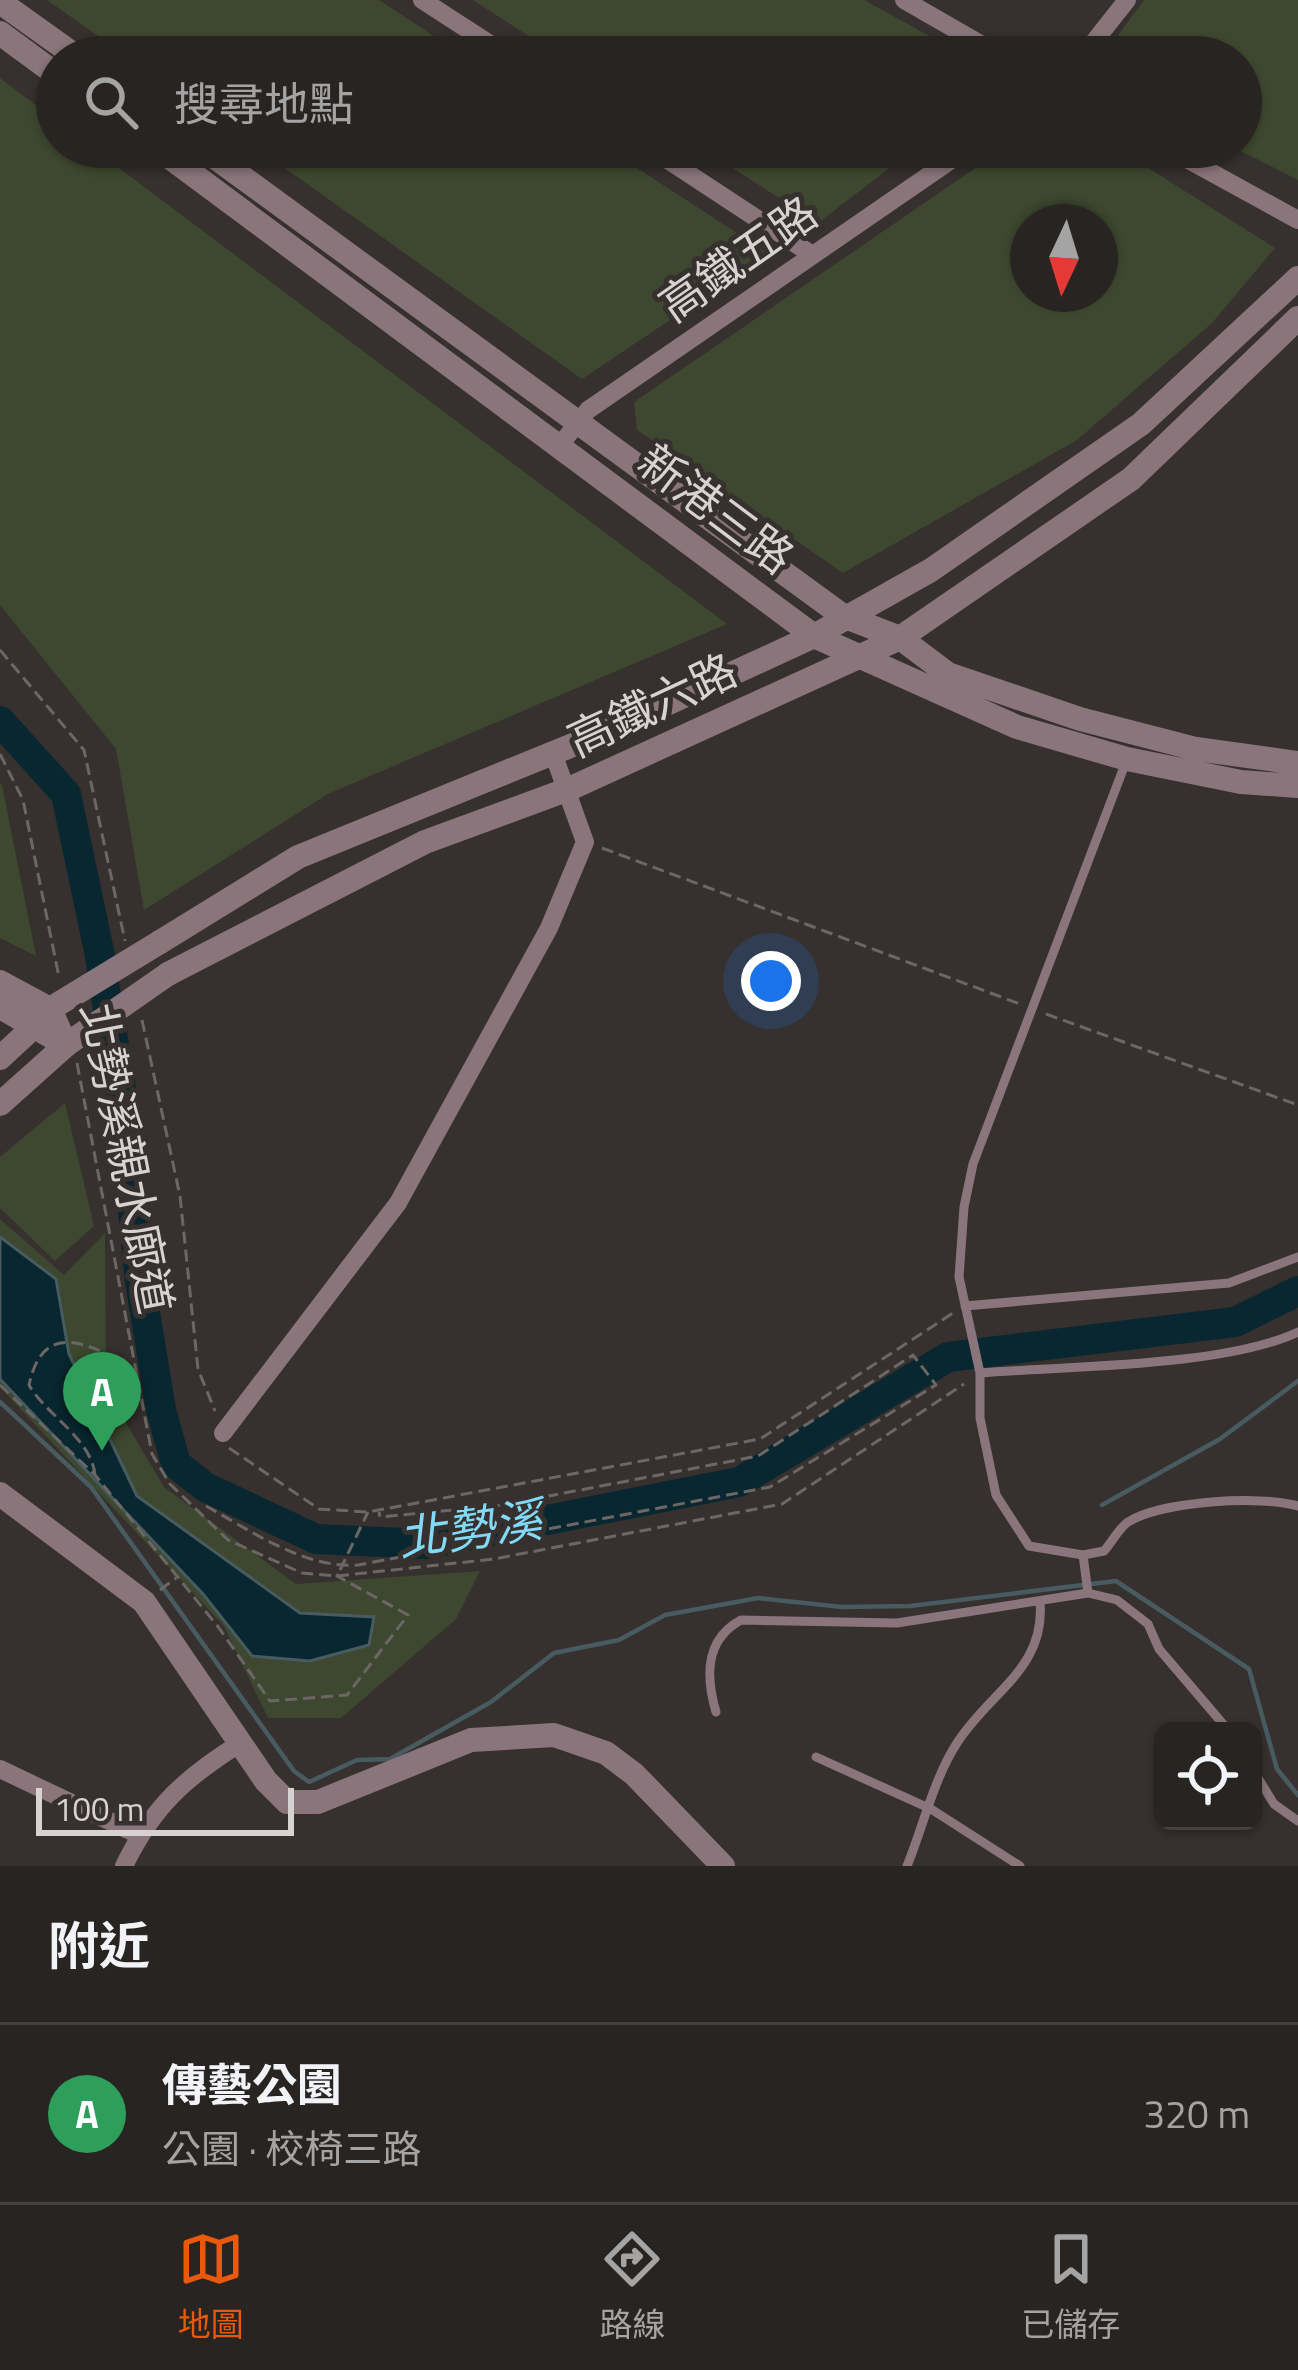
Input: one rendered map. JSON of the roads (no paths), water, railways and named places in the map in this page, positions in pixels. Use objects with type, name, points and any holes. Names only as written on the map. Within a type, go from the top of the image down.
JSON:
[{"type":"street","points":[[422,0],[478,36]]},
{"type":"street","points":[[904,0],[967,36]]},
{"type":"street","points":[[1099,36],[1127,0]]},
{"type":"street","points":[[0,2],[48,36]]},
{"type":"street","points":[[0,33],[36,59]]},
{"type":"street","name":"新港三路","points":[[184,168],[814,635],[1017,727],[1127,759],[1241,782],[1298,786]]},
{"type":"street","name":"新港三路","points":[[230,168],[843,616],[900,638],[948,674],[1080,719],[1196,749],[1298,763]]},
{"type":"street","points":[[680,168],[811,254]]},
{"type":"street","name":"高鐵五路","points":[[560,445],[580,421],[939,168]]},
{"type":"street","points":[[1203,168],[1298,220]]},
{"type":"street","name":"高鐵六路","points":[[0,1058],[56,999],[298,857],[406,808],[553,753],[814,635],[931,570],[1141,424],[1298,278]]},
{"type":"street","name":"高鐵六路","points":[[0,1104],[168,974],[424,842],[569,789],[900,638],[1131,479],[1298,318]]},
{"type":"street","points":[[224,1433],[398,1203],[549,928],[585,842],[553,753]]},
{"type":"street","points":[[0,982],[56,999],[71,1052]]},
{"type":"street","points":[[0,1007],[71,1052]]},
{"type":"street","points":[[0,1494],[144,1602],[266,1781],[287,1802],[305,1805],[422,1764],[441,1749],[471,1740],[554,1735],[581,1742],[634,1774],[723,1866]]},
{"type":"street","points":[[124,1866],[139,1835],[183,1779],[242,1742]]},
{"type":"street","points":[[0,1769],[139,1835]]},
{"type":"lane","points":[[1127,759],[968,1185],[959,1277],[980,1373],[980,1418],[996,1496],[1014,1530],[1029,1546],[1083,1555],[1104,1551],[1123,1525],[1140,1516],[1248,1496],[1298,1506]]},
{"type":"lane","points":[[964,1310],[1229,1283],[1298,1257]]},
{"type":"lane","points":[[980,1373],[1228,1352],[1273,1344],[1298,1332]]},
{"type":"lane","points":[[1083,1555],[1088,1592]]},
{"type":"lane","points":[[716,1712],[705,1675],[724,1629],[740,1620],[897,1623],[1088,1592],[1117,1600],[1148,1624],[1159,1649],[1221,1722]]},
{"type":"lane","points":[[907,1866],[957,1743],[1035,1652],[1043,1630],[1040,1601]]},
{"type":"lane","points":[[817,1757],[931,1809],[1020,1866]]},
{"type":"lane","points":[[1262,1785],[1274,1804],[1298,1821]]},
{"type":"water","points":[[0,1237],[56,1279],[69,1354],[137,1496],[300,1613],[374,1617],[369,1645],[310,1661],[252,1656],[203,1594],[0,1379]]},
{"type":"waterway","name":"北勢溪","points":[[0,721],[66,794],[99,951],[121,1090],[140,1282],[161,1410],[176,1464],[205,1487],[316,1539],[426,1544],[739,1482],[948,1357],[1235,1322],[1298,1291]]},
{"type":"waterway","points":[[1102,1505],[1220,1439],[1298,1381]]},
{"type":"waterway","points":[[0,1402],[91,1487],[294,1771],[309,1782],[357,1760],[390,1759],[491,1702],[554,1653],[619,1640],[665,1615],[758,1598],[842,1607],[910,1606],[1116,1581],[1249,1669],[1277,1769],[1298,1795]]},
{"type":"place","name":"傳藝公園","points":[[102,1451]]}]
